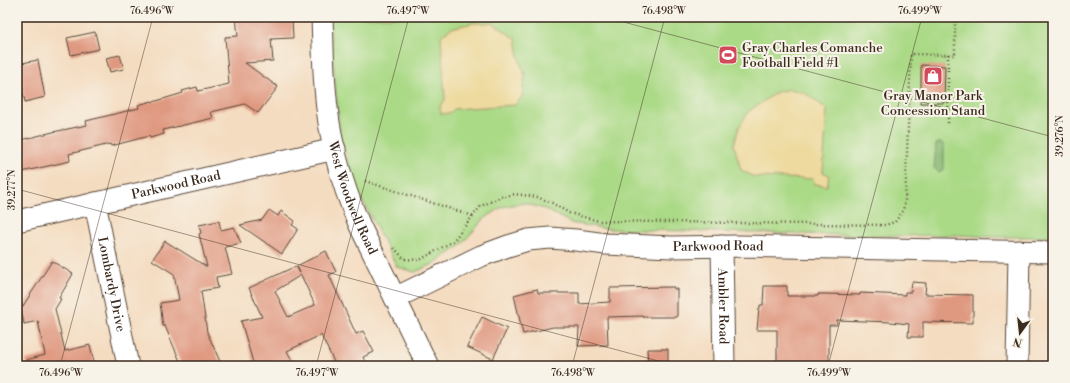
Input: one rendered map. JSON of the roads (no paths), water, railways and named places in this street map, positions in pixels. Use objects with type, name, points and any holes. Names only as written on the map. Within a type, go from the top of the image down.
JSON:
[{"type":"street","name":"West Woodwell Road","points":[[322,17],[325,88],[328,118],[343,180],[352,207],[363,232],[428,366]]},
{"type":"street","name":"Parkwood Road","points":[[17,221],[335,149]]},
{"type":"street","name":"Lombardy Drive","points":[[95,204],[128,366]]},
{"type":"street","name":"Parkwood Road","points":[[395,298],[481,256],[528,240],[550,238],[606,244],[672,247],[722,246],[1053,252]]},
{"type":"street","name":"Ambler Road","points":[[722,246],[724,366]]},
{"type":"street","points":[[1017,366],[1019,251]]},
{"type":"place","name":"Gray Charles Comanche Football Field #1","points":[[728,55]]},
{"type":"place","name":"Gray Manor Park Concession Stand","points":[[933,76]]}]
